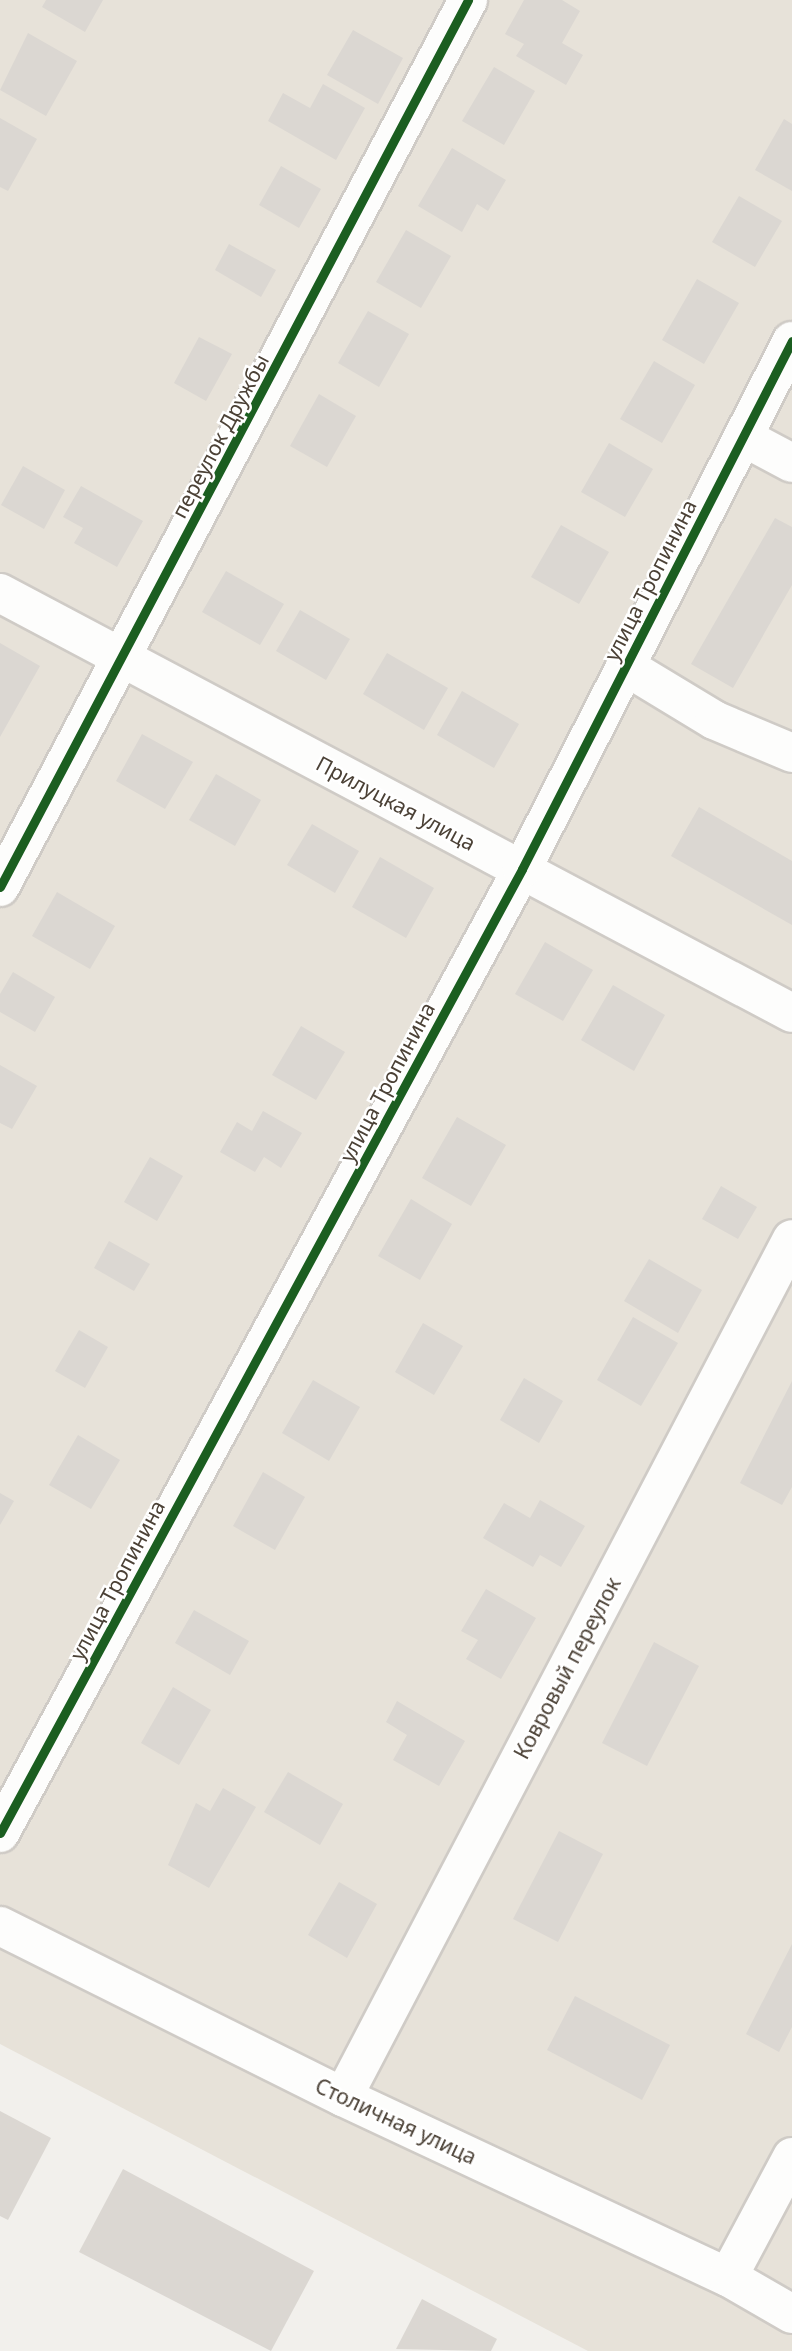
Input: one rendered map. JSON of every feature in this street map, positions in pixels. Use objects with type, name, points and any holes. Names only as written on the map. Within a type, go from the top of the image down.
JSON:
[{"type":"street","name":"переулок Дружбы","points":[[0,887],[123,659],[468,0]]},
{"type":"street","name":"улица Тропинина","points":[[0,1833],[522,869],[792,341]]},
{"type":"street","points":[[743,437],[792,463]]},
{"type":"street","name":"Прилуцкая улица","points":[[0,593],[792,1013]]},
{"type":"street","points":[[625,666],[714,720],[792,753]]},
{"type":"street","name":"Ковровый переулок","points":[[343,2097],[792,1239]]},
{"type":"street","name":"Столичная улица","points":[[0,1926],[343,2097],[728,2277],[792,2314]]},
{"type":"street","points":[[728,2277],[792,2157]]},
{"type":"shaded area","points":[[0,0],[792,0],[792,2351],[588,2351],[0,2044]]},
{"type":"building","points":[[46,0],[103,0],[85,32],[42,7]]},
{"type":"building","points":[[524,0],[562,0],[580,11],[562,43],[583,55],[566,85],[516,56],[524,44],[505,34]]},
{"type":"building","points":[[353,30],[403,58],[378,104],[327,75]]},
{"type":"building","points":[[28,33],[77,61],[46,116],[0,90]]},
{"type":"building","points":[[494,67],[535,91],[504,145],[462,121]]},
{"type":"building","points":[[323,84],[365,108],[336,160],[268,121],[283,93],[310,108]]},
{"type":"building","points":[[0,118],[37,139],[8,191],[0,187]]},
{"type":"building","points":[[784,119],[792,124],[792,191],[755,170]]},
{"type":"building","points":[[452,148],[506,180],[488,211],[477,204],[462,232],[418,206]]},
{"type":"building","points":[[281,166],[321,189],[299,228],[259,205]]},
{"type":"building","points":[[739,196],[782,221],[755,267],[712,242]]},
{"type":"building","points":[[406,230],[451,256],[421,308],[376,282]]},
{"type":"building","points":[[229,244],[276,270],[261,297],[215,270]]},
{"type":"building","points":[[697,279],[739,303],[704,364],[662,340]]},
{"type":"building","points":[[368,311],[409,334],[379,387],[338,363]]},
{"type":"building","points":[[199,337],[232,354],[206,401],[174,383]]},
{"type":"building","points":[[654,361],[695,385],[662,443],[620,419]]},
{"type":"building","points":[[319,394],[356,416],[327,467],[290,446]]},
{"type":"building","points":[[609,443],[653,469],[625,517],[581,492]]},
{"type":"building","points":[[23,466],[65,490],[44,529],[1,505]]},
{"type":"building","points":[[81,486],[143,521],[117,567],[74,543],[83,528],[63,517]]},
{"type":"building","points":[[775,518],[792,527],[792,585],[733,688],[691,664]]},
{"type":"building","points":[[561,525],[609,552],[579,604],[531,577]]},
{"type":"building","points":[[226,571],[284,604],[260,645],[202,612]]},
{"type":"building","points":[[300,610],[350,639],[326,680],[276,651]]},
{"type":"building","points":[[0,643],[40,666],[0,737]]},
{"type":"building","points":[[387,653],[448,688],[424,730],[363,694]]},
{"type":"building","points":[[462,691],[519,724],[494,768],[437,735]]},
{"type":"building","points":[[142,734],[193,762],[165,809],[116,781]]},
{"type":"building","points":[[216,774],[261,800],[235,846],[189,820]]},
{"type":"building","points":[[699,807],[792,861],[792,925],[671,856]]},
{"type":"building","points":[[312,824],[359,851],[335,893],[287,865]]},
{"type":"building","points":[[380,857],[434,888],[406,938],[352,907]]},
{"type":"building","points":[[57,892],[115,926],[90,969],[32,936]]},
{"type":"building","points":[[545,942],[593,970],[563,1021],[515,994]]},
{"type":"building","points":[[13,972],[55,997],[35,1032],[0,1012],[0,994]]},
{"type":"building","points":[[613,985],[665,1015],[634,1071],[581,1040]]},
{"type":"building","points":[[301,1026],[345,1052],[316,1100],[272,1075]]},
{"type":"building","points":[[0,1065],[37,1086],[12,1129],[0,1123]]},
{"type":"building","points":[[263,1111],[302,1133],[281,1168],[264,1157],[255,1172],[220,1152],[237,1122],[252,1131]]},
{"type":"building","points":[[457,1117],[506,1145],[471,1206],[422,1178]]},
{"type":"building","points":[[150,1157],[183,1176],[157,1221],[124,1202]]},
{"type":"building","points":[[721,1186],[757,1207],[738,1239],[702,1219]]},
{"type":"building","points":[[411,1199],[452,1224],[420,1280],[378,1256]]},
{"type":"building","points":[[109,1241],[150,1264],[134,1291],[94,1268]]},
{"type":"building","points":[[649,1259],[702,1290],[678,1333],[624,1301]]},
{"type":"building","points":[[633,1317],[678,1343],[641,1406],[597,1380]]},
{"type":"building","points":[[423,1323],[463,1346],[434,1395],[395,1372]]},
{"type":"building","points":[[79,1330],[108,1347],[85,1388],[55,1371]]},
{"type":"building","points":[[524,1378],[563,1401],[539,1443],[500,1420]]},
{"type":"building","points":[[313,1380],[360,1407],[329,1461],[282,1433]]},
{"type":"building","points":[[792,1381],[792,1487],[782,1505],[740,1483]]},
{"type":"building","points":[[78,1435],[120,1460],[91,1509],[49,1485]]},
{"type":"building","points":[[263,1472],[305,1497],[275,1550],[233,1526]]},
{"type":"building","points":[[0,1493],[14,1501],[0,1525]]},
{"type":"building","points":[[540,1500],[585,1526],[561,1567],[540,1555],[533,1567],[483,1538],[504,1503],[530,1518]]},
{"type":"building","points":[[486,1589],[536,1618],[501,1679],[466,1659],[478,1640],[461,1631]]},
{"type":"building","points":[[194,1610],[249,1641],[230,1675],[175,1643]]},
{"type":"building","points":[[654,1642],[699,1666],[647,1766],[602,1743]]},
{"type":"building","points":[[173,1687],[211,1710],[179,1765],[141,1743]]},
{"type":"building","points":[[397,1701],[465,1741],[439,1786],[393,1760],[407,1735],[386,1722]]},
{"type":"building","points":[[288,1772],[343,1804],[320,1845],[264,1812]]},
{"type":"building","points":[[223,1788],[256,1807],[209,1888],[168,1865],[196,1803],[210,1811]]},
{"type":"building","points":[[559,1831],[603,1854],[558,1942],[513,1919]]},
{"type":"building","points":[[339,1882],[377,1904],[347,1958],[308,1935]]},
{"type":"building","points":[[792,1944],[792,2027],[779,2052],[746,2034]]},
{"type":"building","points":[[575,1996],[670,2045],[642,2100],[547,2050]]},
{"type":"building","points":[[0,2111],[51,2138],[8,2220],[0,2216]]},
{"type":"building","points":[[123,2169],[314,2271],[271,2351],[79,2252]]},
{"type":"building","points":[[422,2299],[497,2339],[491,2351],[396,2349]]},
{"type":"cycle path","points":[[0,887],[468,0]]},
{"type":"cycle path","points":[[0,1833],[522,869],[792,341]]}]
